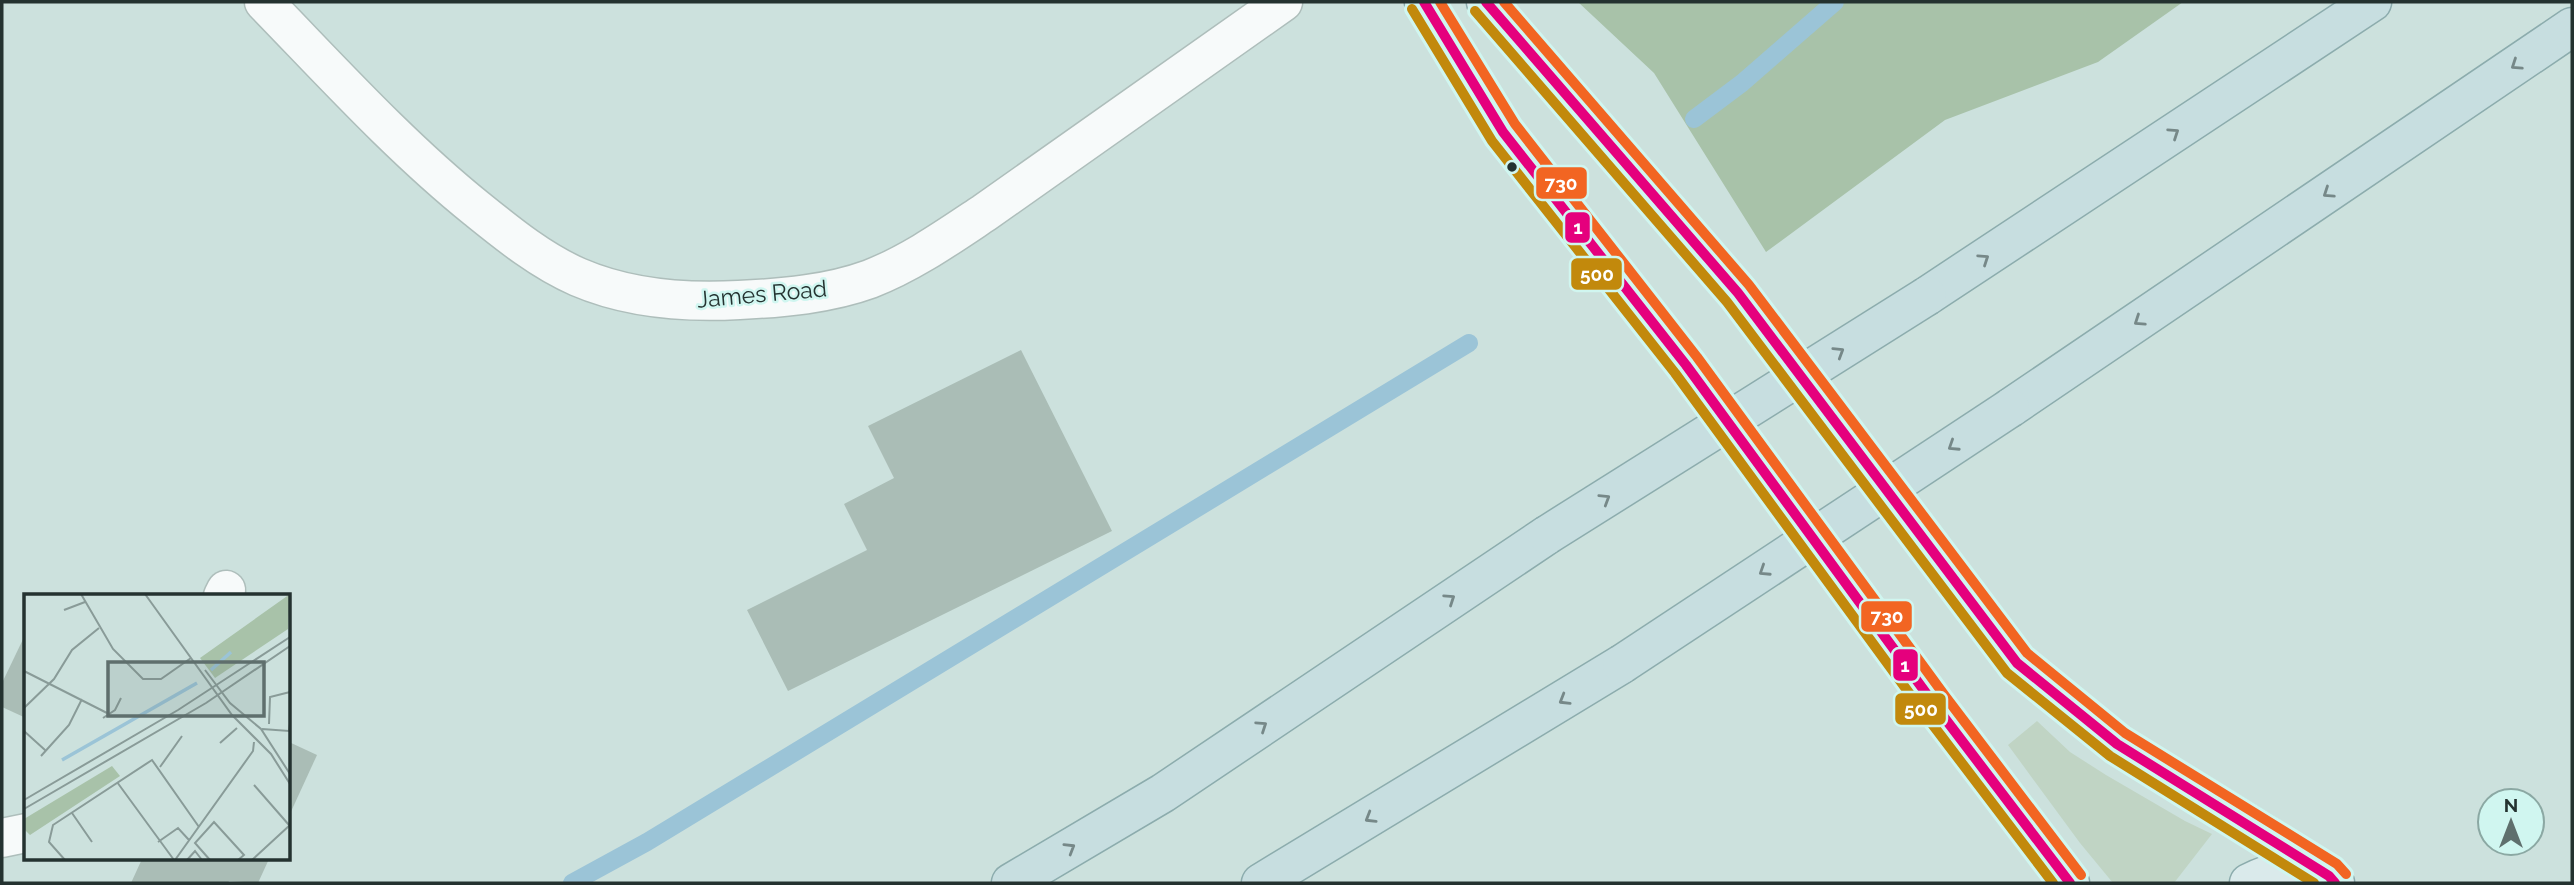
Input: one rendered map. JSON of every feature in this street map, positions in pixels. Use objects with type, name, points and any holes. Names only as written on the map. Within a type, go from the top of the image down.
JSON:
[{"type":"highway","points":[[1011,883],[1163,793],[1547,535],[1927,296],[2372,2]]},
{"type":"highway","points":[[1261,883],[1622,664],[2010,408],[2572,27]]},
{"type":"main road","points":[[1423,2],[1503,132],[1686,365],[1934,704],[2070,883]]},
{"type":"main road","points":[[1486,2],[1738,293],[2017,663],[2117,744],[2261,832],[2328,877]]},
{"type":"main road","points":[[2249,883],[2259,877],[2294,869],[2328,877]]},
{"type":"street","name":"James Road","points":[[264,2],[363,104],[448,185],[513,239],[578,277],[631,294],[693,302],[801,295],[870,279],[904,262],[962,228],[1283,2]]},
{"type":"street","points":[[2,838],[24,833]]},
{"type":"green space","points":[[1578,2],[2183,2],[2098,62],[1945,120],[1766,252],[1654,73]]},
{"type":"green space","points":[[2037,721],[2070,752],[2185,821],[2212,834],[2174,883],[2113,883],[2008,745]]},
{"type":"building","points":[[1021,350],[1112,531],[788,691],[747,610],[867,550],[844,504],[894,478],[868,426]]},
{"type":"building","points":[[24,637],[24,717],[2,707],[2,683]]},
{"type":"building","points":[[290,742],[317,755],[290,814]]},
{"type":"building","points":[[142,860],[269,860],[258,883],[131,883]]},
{"type":"waterway","points":[[1694,119],[1742,83],[1835,2]]},
{"type":"waterway","points":[[572,883],[647,842],[1469,343]]},
{"type":"transit line","name":"1","points":[[1424,2],[1503,132],[1686,365],[1934,704],[2070,883]]},
{"type":"transit line","name":"730","points":[[1440,2],[1515,124],[1697,357],[1945,696],[2081,875]]},
{"type":"transit line","name":"1","points":[[1486,2],[1738,293],[2017,663],[2117,744],[2329,876],[2335,883]]},
{"type":"transit line","name":"730","points":[[1504,2],[1749,285],[2027,653],[2125,733],[2337,864],[2346,874]]},
{"type":"transit line","name":"500","points":[[1412,9],[1492,141],[1675,373],[1923,712],[2053,883]]},
{"type":"transit line","name":"500","points":[[1475,11],[1727,302],[2007,673],[2110,756],[2314,883]]}]
